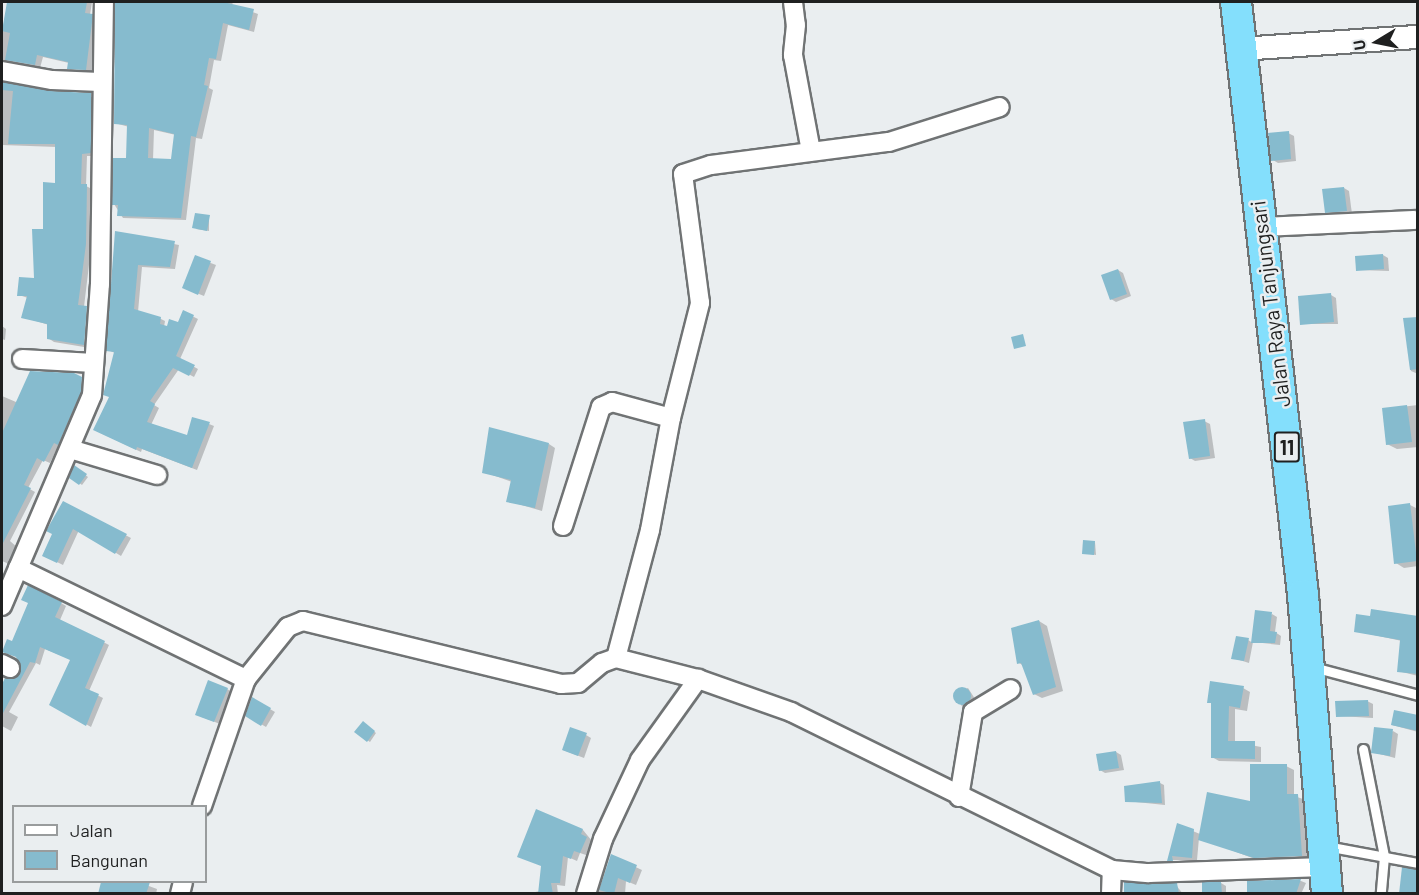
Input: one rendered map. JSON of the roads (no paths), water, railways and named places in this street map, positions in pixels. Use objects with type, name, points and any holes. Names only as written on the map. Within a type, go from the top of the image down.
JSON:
[{"type":"highway","name":"Jalan Raya Tanjungsari","points":[[1236,2],[1308,666],[1325,869]]},
{"type":"street","points":[[2,606],[92,395],[100,284],[100,82],[104,2]]},
{"type":"street","points":[[793,2],[796,25],[792,55],[811,151]]},
{"type":"street","points":[[1240,49],[1418,37]]},
{"type":"street","points":[[2,71],[52,80],[100,82]]},
{"type":"street","points":[[616,658],[650,530],[671,418],[700,303],[683,174],[696,168],[889,142],[1000,107]]},
{"type":"street","points":[[1262,227],[1415,220]]},
{"type":"street","points":[[22,359],[94,363]]},
{"type":"street","points":[[563,526],[601,407],[612,402],[671,418]]},
{"type":"street","points":[[70,448],[157,476]]},
{"type":"street","points":[[18,568],[246,679]]},
{"type":"street","points":[[203,805],[246,679],[288,627],[303,621],[561,684],[578,683],[602,663],[616,658],[698,679],[791,712],[959,797],[1112,870],[1149,873],[1325,869]]},
{"type":"street","points":[[586,894],[603,839],[640,760],[698,679]]},
{"type":"street","points":[[959,797],[973,712],[1011,689]]},
{"type":"street","points":[[1111,894],[1112,870]]},
{"type":"lane","points":[[1308,666],[1418,695]]},
{"type":"lane","points":[[1363,749],[1384,856],[1381,894]]},
{"type":"lane","points":[[1325,869],[1384,856],[1418,863]]}]
